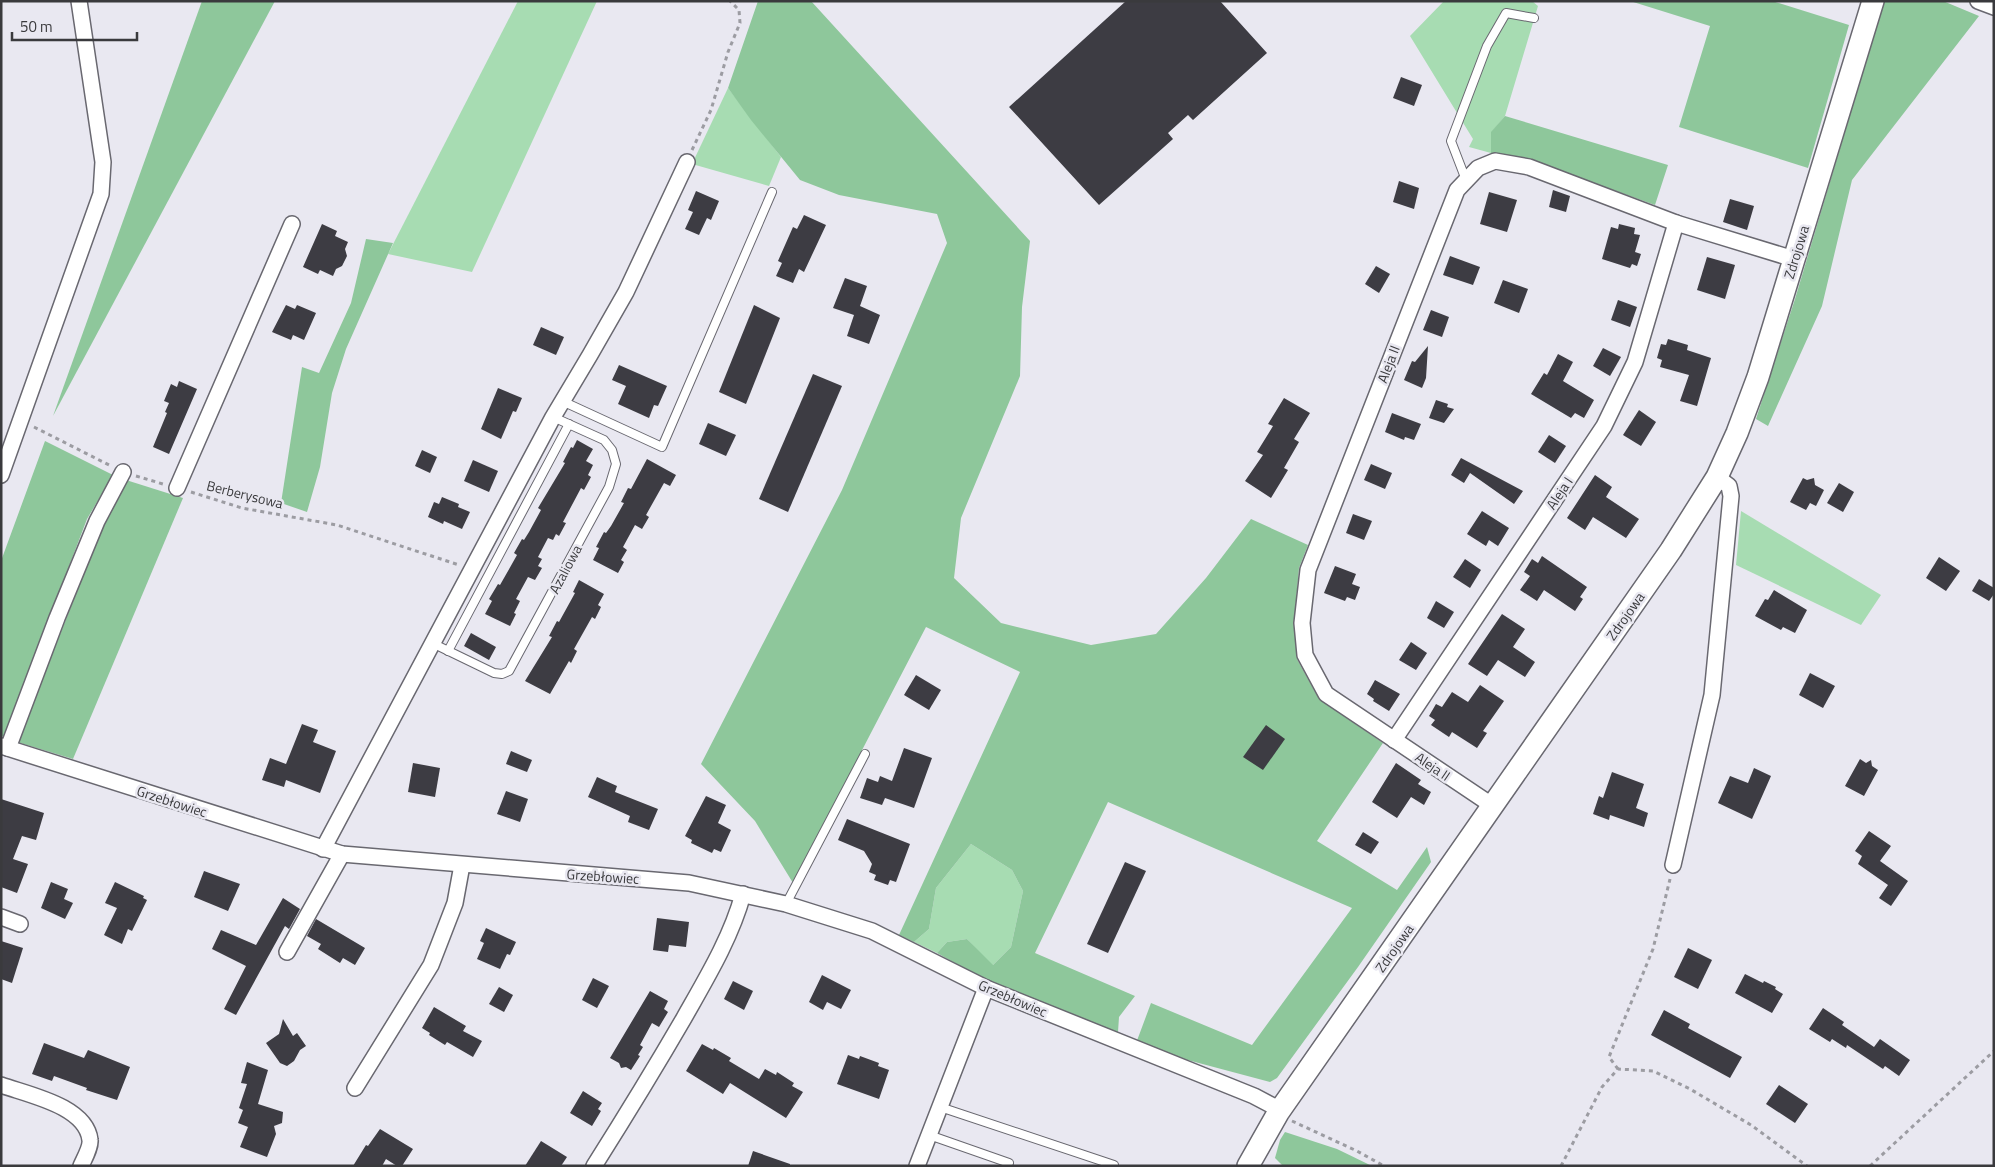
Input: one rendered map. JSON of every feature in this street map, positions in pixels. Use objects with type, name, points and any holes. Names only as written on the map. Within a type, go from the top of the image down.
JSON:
[{"type":"street","points":[[1,475],[101,194],[103,162],[79,1]]},
{"type":"street","name":"Zdrojowa","points":[[1248,1166],[1278,1113],[1675,544],[1717,477],[1746,411],[1873,1]]},
{"type":"street","points":[[1978,1],[1994,8]]},
{"type":"street","name":"Aleja II","points":[[1493,806],[1326,694],[1305,655],[1302,624],[1308,570],[1456,190],[1478,168],[1495,161],[1529,167],[1676,223],[1794,259]]},
{"type":"street","points":[[323,849],[553,417],[626,292],[687,162]]},
{"type":"street","name":"Aleja I","points":[[1394,740],[1604,426],[1635,362],[1676,223]]},
{"type":"street","points":[[177,488],[292,224]]},
{"type":"street","points":[[4,747],[96,521],[123,472]]},
{"type":"street","points":[[1673,866],[1713,686],[1731,496],[1728,486],[1717,477]]},
{"type":"street","name":"Grzebłowiec","points":[[4,747],[342,854],[689,883],[786,904],[872,931],[986,988],[1254,1096],[1273,1106],[1278,1113]]},
{"type":"street","points":[[287,952],[342,854]]},
{"type":"street","points":[[355,1088],[431,964],[455,903],[462,865]]},
{"type":"street","points":[[594,1166],[646,1084],[700,991],[736,918],[743,894]]},
{"type":"street","points":[[1,916],[20,924]]},
{"type":"street","points":[[918,1166],[986,988]]},
{"type":"street","points":[[1,1085],[74,1113],[81,1120],[86,1127],[91,1142],[81,1166]]},
{"type":"lane","points":[[1466,180],[1451,141],[1487,46],[1506,13],[1534,18]]},
{"type":"lane","points":[[562,401],[662,447],[772,192]]},
{"type":"lane","name":"Azaliowa","points":[[432,642],[494,673],[502,674],[509,671],[609,487],[616,464],[612,450],[604,440],[553,417]]},
{"type":"lane","points":[[448,651],[569,424]]},
{"type":"lane","points":[[786,904],[865,754]]},
{"type":"lane","points":[[940,1107],[1114,1165]]},
{"type":"lane","points":[[929,1135],[1009,1163]]},
{"type":"path","points":[[687,162],[711,110],[728,52],[740,23],[739,10],[730,1]]},
{"type":"path","name":"Berberysowa","points":[[21,420],[123,472],[242,508],[337,525],[472,569]]},
{"type":"path","points":[[1673,866],[1653,949],[1609,1057],[1618,1069],[1653,1071],[1690,1089],[1751,1125],[1807,1166]]},
{"type":"path","points":[[1870,1166],[1994,1051]]},
{"type":"path","points":[[1561,1166],[1602,1087],[1618,1069]]},
{"type":"path","points":[[1278,1113],[1384,1166]]},
{"type":"green space","points":[[202,1],[275,1],[53,416]]},
{"type":"green space","points":[[518,1],[597,1],[472,272],[388,254]]},
{"type":"green space","points":[[758,1],[811,1],[1030,241],[1022,307],[1020,376],[961,518],[954,578],[1001,623],[1091,645],[1156,634],[1206,578],[1251,519],[1308,545],[1299,568],[1294,623],[1297,659],[1319,699],[1383,743],[1317,841],[1397,890],[1427,847],[1431,862],[1358,967],[1277,1078],[1270,1082],[1135,1046],[1151,1003],[1252,1045],[1352,908],[1108,802],[1035,953],[1135,996],[1119,1017],[1118,1032],[1096,1028],[987,981],[937,953],[947,942],[967,939],[993,965],[1011,947],[1023,891],[1012,870],[971,844],[936,888],[929,929],[914,942],[899,935],[1020,672],[926,627],[793,883],[755,821],[701,764],[842,490],[947,243],[937,214],[839,195],[800,180],[751,120],[728,88]]},
{"type":"green space","points":[[1444,1],[1532,1],[1538,6],[1505,116],[1491,133],[1491,153],[1469,147],[1473,139],[1410,36]]},
{"type":"green space","points":[[1630,1],[1772,1],[1849,25],[1808,168],[1679,127],[1710,26]]},
{"type":"green space","points":[[1884,1],[1943,1],[1979,16],[1852,180],[1822,306],[1768,426],[1756,419],[1795,299]]},
{"type":"green space","points":[[728,88],[781,157],[769,186],[692,164]]},
{"type":"green space","points":[[1505,116],[1668,165],[1655,205],[1530,160],[1491,153],[1491,132]]},
{"type":"green space","points":[[366,239],[393,243],[346,349],[332,393],[320,467],[307,512],[281,503],[302,367],[319,373],[351,303]]},
{"type":"green space","points":[[45,441],[113,475],[87,519],[4,737],[1,736],[1,561]]},
{"type":"green space","points":[[126,480],[183,498],[73,759],[17,742],[104,524]]},
{"type":"green space","points":[[1741,511],[1881,595],[1861,625],[1736,565]]},
{"type":"green space","points":[[971,844],[1012,870],[1023,891],[1011,947],[992,966],[967,939],[947,942],[937,953],[914,942],[929,929],[936,888]]},
{"type":"green space","points":[[1285,1132],[1337,1149],[1372,1166],[1283,1166],[1275,1158],[1280,1140]]},
{"type":"building","points":[[1126,1],[1220,1],[1267,53],[1193,120],[1188,115],[1168,133],[1173,139],[1099,205],[1009,107]]},
{"type":"building","points":[[1401,77],[1422,85],[1414,106],[1393,98]]},
{"type":"building","points":[[1399,181],[1419,188],[1414,209],[1393,202]]},
{"type":"building","points":[[1553,190],[1570,196],[1566,212],[1549,207]]},
{"type":"building","points":[[696,191],[719,201],[711,220],[707,218],[699,235],[685,229],[693,212],[688,210]]},
{"type":"building","points":[[1489,192],[1517,200],[1507,232],[1480,224]]},
{"type":"building","points":[[1730,199],[1754,206],[1747,230],[1723,222]]},
{"type":"building","points":[[804,215],[826,225],[804,272],[799,269],[793,283],[776,276],[782,263],[778,261],[793,227],[797,229]]},
{"type":"building","points":[[322,224],[337,231],[335,236],[348,242],[345,249],[347,256],[342,266],[336,269],[333,276],[320,270],[318,274],[303,267]]},
{"type":"building","points":[[1619,224],[1635,228],[1634,234],[1640,235],[1635,252],[1641,254],[1637,266],[1632,264],[1630,268],[1602,259],[1611,227],[1618,229]]},
{"type":"building","points":[[1450,256],[1480,267],[1473,285],[1443,275]]},
{"type":"building","points":[[1707,257],[1735,265],[1725,299],[1697,290]]},
{"type":"building","points":[[1376,266],[1390,274],[1379,293],[1365,284]]},
{"type":"building","points":[[845,278],[867,286],[860,306],[880,315],[869,344],[847,336],[854,315],[833,308]]},
{"type":"building","points":[[1503,280],[1528,289],[1519,313],[1494,303]]},
{"type":"building","points":[[1618,300],[1637,307],[1630,327],[1611,320]]},
{"type":"building","points":[[286,305],[295,309],[297,305],[316,313],[304,340],[293,335],[291,340],[272,332]]},
{"type":"building","points":[[754,305],[780,318],[746,404],[719,392]]},
{"type":"building","points":[[1431,310],[1449,317],[1442,337],[1423,330]]},
{"type":"building","points":[[541,327],[564,337],[556,355],[533,345]]},
{"type":"building","points":[[1668,339],[1688,345],[1687,350],[1711,358],[1697,406],[1680,401],[1689,375],[1660,367],[1662,360],[1657,358],[1661,344],[1666,345]]},
{"type":"building","points":[[1428,346],[1426,378],[1422,388],[1404,380],[1412,361],[1415,362]]},
{"type":"building","points":[[1603,348],[1621,357],[1610,376],[1593,366]]},
{"type":"building","points":[[1558,354],[1573,362],[1563,381],[1594,400],[1584,418],[1575,413],[1571,418],[1531,394],[1544,373],[1547,375]]},
{"type":"building","points":[[619,365],[667,386],[658,406],[654,405],[649,418],[618,404],[626,386],[612,380]]},
{"type":"building","points":[[813,374],[842,386],[788,512],[759,499]]},
{"type":"building","points":[[179,381],[197,389],[169,454],[153,447],[167,413],[165,412],[169,403],[164,401],[171,384],[177,387]]},
{"type":"building","points":[[498,388],[522,398],[516,412],[513,411],[501,439],[481,429]]},
{"type":"building","points":[[1284,398],[1310,413],[1294,439],[1299,442],[1284,468],[1288,470],[1271,498],[1245,481],[1263,455],[1257,452],[1273,426],[1268,424]]},
{"type":"building","points":[[1436,400],[1448,404],[1447,407],[1454,409],[1444,423],[1429,418]]},
{"type":"building","points":[[1639,410],[1656,422],[1641,446],[1623,435]]},
{"type":"building","points":[[1392,413],[1421,424],[1414,440],[1405,437],[1404,440],[1385,432]]},
{"type":"building","points":[[708,423],[736,435],[726,456],[699,444]]},
{"type":"building","points":[[1549,435],[1566,446],[1555,463],[1538,452]]},
{"type":"building","points":[[577,440],[593,449],[586,461],[593,465],[588,475],[591,477],[584,490],[581,488],[563,522],[566,523],[559,536],[556,534],[553,540],[548,538],[538,557],[542,559],[538,566],[542,568],[535,580],[528,577],[516,599],[520,601],[510,626],[485,614],[492,601],[489,599],[498,584],[500,585],[517,555],[514,553],[522,539],[524,540],[529,532],[541,510],[538,508],[565,463],[563,462],[571,447],[573,448]]},
{"type":"building","points":[[422,450],[437,457],[430,473],[415,466]]},
{"type":"building","points":[[1461,458],[1523,491],[1514,504],[1470,473],[1464,483],[1451,475]]},
{"type":"building","points":[[647,459],[676,475],[670,486],[664,483],[646,515],[649,517],[642,529],[635,525],[623,547],[627,550],[621,560],[624,562],[618,573],[593,560],[599,548],[596,547],[604,532],[606,533],[611,526],[624,503],[621,502],[628,488],[631,489]]},
{"type":"building","points":[[473,460],[498,471],[489,492],[464,481]]},
{"type":"building","points":[[1371,464],[1392,473],[1385,489],[1364,480]]},
{"type":"building","points":[[1595,475],[1612,487],[1606,497],[1639,519],[1626,538],[1593,517],[1585,530],[1567,518]]},
{"type":"building","points":[[1803,478],[1807,480],[1814,478],[1815,485],[1824,490],[1816,506],[1810,503],[1806,510],[1790,502]]},
{"type":"building","points":[[1839,483],[1854,492],[1843,512],[1827,503]]},
{"type":"building","points":[[442,497],[459,504],[458,507],[470,512],[462,529],[444,521],[443,524],[428,517],[434,502],[439,504]]},
{"type":"building","points":[[1482,511],[1509,528],[1498,546],[1489,540],[1486,546],[1467,534]]},
{"type":"building","points":[[1353,514],[1372,521],[1364,540],[1346,533]]},
{"type":"building","points":[[1542,556],[1587,587],[1580,597],[1583,599],[1575,611],[1544,590],[1537,601],[1520,590],[1530,576],[1524,572],[1532,559],[1538,563]]},
{"type":"building","points":[[1939,557],[1960,571],[1946,591],[1926,578]]},
{"type":"building","points":[[1465,559],[1481,570],[1470,588],[1453,577]]},
{"type":"building","points":[[1335,566],[1356,574],[1352,584],[1360,587],[1355,600],[1347,597],[1345,601],[1324,593]]},
{"type":"building","points":[[1979,579],[1994,588],[1994,594],[1989,601],[1972,591]]},
{"type":"building","points":[[579,580],[604,594],[598,605],[601,607],[595,619],[592,617],[574,649],[577,651],[571,663],[569,661],[550,694],[525,681],[552,637],[549,636],[575,593],[573,592]]},
{"type":"building","points":[[1774,590],[1807,610],[1795,633],[1783,627],[1781,630],[1755,616],[1765,599],[1768,600]]},
{"type":"building","points":[[1436,601],[1454,612],[1444,628],[1427,618]]},
{"type":"building","points":[[1502,614],[1525,629],[1513,647],[1535,662],[1525,677],[1498,660],[1487,676],[1468,664]]},
{"type":"building","points":[[471,633],[496,647],[489,660],[464,646]]},
{"type":"building","points":[[1411,642],[1427,653],[1416,670],[1399,660]]},
{"type":"building","points":[[1810,673],[1835,686],[1823,708],[1799,695]]},
{"type":"building","points":[[916,675],[941,690],[929,710],[904,695]]},
{"type":"building","points":[[1375,680],[1400,694],[1389,711],[1373,701],[1374,699],[1367,694]]},
{"type":"building","points":[[1480,685],[1504,701],[1483,731],[1487,733],[1477,748],[1452,732],[1449,737],[1431,725],[1435,720],[1429,716],[1436,704],[1442,707],[1452,692],[1468,702]]},
{"type":"building","points":[[302,724],[318,730],[313,742],[336,751],[320,793],[286,780],[284,787],[262,780],[270,758],[286,764]]},
{"type":"building","points":[[1266,725],[1285,739],[1263,770],[1243,757]]},
{"type":"building","points":[[904,748],[932,758],[914,808],[885,798],[882,805],[860,798],[867,778],[878,782],[880,776],[892,781]]},
{"type":"building","points":[[511,751],[532,760],[527,772],[506,764]]},
{"type":"building","points":[[1860,759],[1866,763],[1871,760],[1872,766],[1878,770],[1864,796],[1845,786]]},
{"type":"building","points":[[413,763],[440,768],[435,797],[408,792]]},
{"type":"building","points":[[1396,763],[1421,780],[1418,784],[1431,792],[1424,805],[1411,797],[1397,818],[1372,802]]},
{"type":"building","points":[[1754,768],[1771,776],[1752,819],[1718,803],[1730,776],[1748,783]]},
{"type":"building","points":[[1612,772],[1644,784],[1636,808],[1648,813],[1644,827],[1610,815],[1609,820],[1593,814],[1599,796],[1603,798]]},
{"type":"building","points":[[597,777],[617,786],[615,792],[658,809],[649,830],[628,822],[630,816],[588,797]]},
{"type":"building","points":[[506,791],[528,799],[520,822],[497,814]]},
{"type":"building","points":[[706,796],[726,805],[718,823],[731,830],[721,852],[714,849],[712,853],[691,843],[692,840],[685,836]]},
{"type":"building","points":[[1,799],[44,813],[36,840],[22,836],[13,859],[28,864],[17,893],[1,887]]},
{"type":"building","points":[[847,819],[910,844],[896,882],[890,880],[888,885],[874,880],[876,875],[869,872],[872,864],[864,851],[838,840]]},
{"type":"building","points":[[1869,831],[1891,846],[1880,861],[1908,881],[1891,906],[1879,898],[1888,885],[1858,864],[1862,856],[1855,851]]},
{"type":"building","points":[[1363,832],[1379,842],[1371,854],[1355,845]]},
{"type":"building","points":[[1125,862],[1146,871],[1108,953],[1087,944]]},
{"type":"building","points":[[204,871],[240,884],[228,911],[194,897]]},
{"type":"building","points":[[51,882],[68,889],[64,899],[73,903],[65,919],[41,908]]},
{"type":"building","points":[[115,882],[144,896],[143,898],[147,900],[132,931],[128,929],[122,944],[104,935],[117,908],[105,903]]},
{"type":"building","points":[[283,898],[300,909],[289,929],[285,926],[236,1015],[224,1009],[246,966],[212,949],[221,930],[256,945]]},
{"type":"building","points":[[657,918],[689,922],[686,947],[669,945],[668,952],[653,950]]},
{"type":"building","points":[[316,919],[365,948],[355,965],[343,958],[340,963],[318,949],[321,944],[307,936]]},
{"type":"building","points":[[486,928],[516,942],[510,955],[507,954],[500,969],[477,959],[484,943],[480,941]]},
{"type":"building","points":[[1,941],[23,948],[12,983],[1,979]]},
{"type":"building","points":[[1688,948],[1712,960],[1698,989],[1674,977]]},
{"type":"building","points":[[1745,974],[1776,987],[1775,989],[1783,994],[1772,1013],[1735,993]]},
{"type":"building","points":[[822,975],[851,990],[841,1009],[827,1002],[823,1010],[809,1002]]},
{"type":"building","points":[[593,978],[609,986],[597,1008],[582,1000]]},
{"type":"building","points":[[733,981],[753,991],[744,1010],[724,999]]},
{"type":"building","points":[[499,987],[513,995],[504,1012],[489,1004]]},
{"type":"building","points":[[650,991],[668,1001],[664,1009],[668,1012],[659,1027],[652,1023],[640,1045],[643,1047],[638,1055],[640,1056],[631,1070],[626,1067],[621,1068],[619,1063],[610,1058]]},
{"type":"building","points":[[434,1007],[466,1026],[463,1031],[482,1041],[473,1057],[447,1042],[445,1045],[422,1028]]},
{"type":"building","points":[[1823,1008],[1844,1022],[1842,1025],[1874,1047],[1880,1039],[1910,1060],[1899,1076],[1885,1066],[1883,1069],[1847,1045],[1846,1048],[1832,1039],[1830,1042],[1809,1029]]},
{"type":"building","points":[[1664,1010],[1690,1024],[1688,1028],[1742,1057],[1730,1078],[1651,1035]]},
{"type":"building","points":[[283,1019],[293,1036],[297,1033],[306,1046],[300,1050],[294,1061],[287,1066],[280,1063],[266,1043],[279,1034]]},
{"type":"building","points":[[44,1043],[84,1058],[88,1050],[130,1067],[117,1100],[86,1090],[87,1088],[54,1076],[52,1081],[32,1074]]},
{"type":"building","points":[[702,1044],[713,1050],[714,1048],[731,1058],[729,1061],[759,1079],[765,1069],[776,1075],[777,1072],[794,1083],[792,1086],[803,1092],[786,1118],[730,1083],[723,1094],[686,1071]]},
{"type":"building","points":[[848,1055],[859,1059],[860,1056],[879,1063],[878,1066],[889,1070],[879,1099],[837,1084]]},
{"type":"building","points":[[247,1062],[268,1070],[258,1104],[283,1112],[282,1123],[274,1126],[276,1134],[267,1157],[240,1147],[248,1127],[238,1123],[243,1110],[239,1108],[247,1084],[241,1083]]},
{"type":"building","points":[[1779,1085],[1808,1104],[1795,1123],[1766,1104]]},
{"type":"building","points":[[583,1091],[602,1103],[598,1109],[601,1111],[592,1126],[570,1113]]},
{"type":"building","points":[[380,1129],[413,1149],[402,1166],[397,1166],[386,1159],[382,1166],[353,1166],[366,1145],[368,1146]]},
{"type":"building","points":[[541,1141],[567,1157],[561,1166],[525,1166]]},
{"type":"building","points":[[753,1151],[790,1164],[790,1166],[748,1166]]}]
